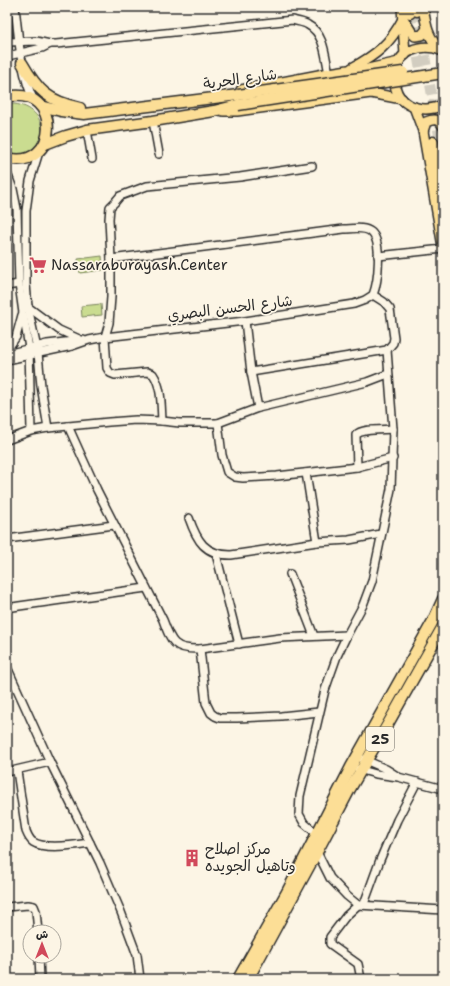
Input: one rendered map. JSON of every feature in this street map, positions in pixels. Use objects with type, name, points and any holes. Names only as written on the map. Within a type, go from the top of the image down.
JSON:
[{"type":"highway","points":[[21,58],[39,89],[52,98],[71,106],[108,111]]},
{"type":"highway","name":"شارع الحرية","points":[[7,158],[21,160],[28,158],[42,148],[66,136],[87,130],[214,111],[238,100],[443,66]]},
{"type":"highway","name":"شارع الحرية","points":[[7,97],[26,97],[37,103],[79,113],[108,111],[214,98],[238,100],[443,73]]},
{"type":"highway","points":[[37,103],[45,112],[49,128],[48,136],[42,148]]},
{"type":"highway","points":[[443,161],[436,141],[443,208]]},
{"type":"highway","name":"25","points":[[238,979],[287,892],[333,800],[359,766],[357,757],[433,621],[443,599]]},
{"type":"highway","name":"25","points":[[248,979],[317,852],[359,766],[443,626]]},
{"type":"main road","points":[[411,10],[412,33],[415,36],[422,35],[427,29]]},
{"type":"main road","points":[[411,10],[427,29],[434,43],[442,51]]},
{"type":"main road","points":[[405,55],[411,10]]},
{"type":"main road","points":[[348,70],[378,52],[393,36],[411,10]]},
{"type":"main road","points":[[402,99],[396,88],[394,75],[399,62],[405,55],[422,47],[432,47],[442,51]]},
{"type":"main road","points":[[214,98],[242,90],[328,73],[368,69],[399,62]]},
{"type":"main road","points":[[214,111],[237,111],[371,93],[382,90],[384,87],[384,78],[378,71],[368,69]]},
{"type":"main road","points":[[371,93],[402,99],[414,107],[424,110],[435,109],[443,105]]},
{"type":"main road","points":[[414,107],[423,131],[443,248]]},
{"type":"main road","points":[[423,131],[426,122],[431,120],[437,119],[443,126]]},
{"type":"street","points":[[15,7],[21,58],[26,81],[37,103]]},
{"type":"street","points":[[8,56],[21,58],[50,44],[293,20],[308,24],[315,30],[321,39],[328,73]]},
{"type":"street","points":[[7,27],[7,67]]},
{"type":"street","points":[[8,42],[41,41],[50,44]]},
{"type":"street","points":[[153,121],[159,154]]},
{"type":"street","points":[[87,130],[92,159]]},
{"type":"street","points":[[32,431],[33,350],[28,307],[26,211],[30,181],[42,148]]},
{"type":"street","points":[[162,421],[161,399],[155,376],[147,372],[114,375],[110,373],[107,363],[105,337],[111,315],[112,259],[109,219],[110,207],[120,196],[147,186],[240,177],[312,166]]},
{"type":"street","points":[[7,174],[13,189],[17,209],[19,284],[22,313],[33,350],[48,428]]},
{"type":"street","points":[[112,259],[344,229],[366,229],[372,232],[376,241],[378,256],[378,274],[373,295],[388,305],[391,312],[394,338],[393,342],[386,350],[251,372]]},
{"type":"street","points":[[378,256],[443,248]]},
{"type":"street","points":[[7,286],[19,284]]},
{"type":"street","name":"شارع الحسن البصري","points":[[7,354],[72,346],[89,340],[105,337],[245,321],[354,304],[373,295]]},
{"type":"street","points":[[28,307],[59,330],[80,340]]},
{"type":"street","points":[[7,350],[16,337],[22,313]]},
{"type":"street","points":[[245,321],[251,372],[258,408]]},
{"type":"street","name":"شارع الحسن البصري","points":[[7,360],[33,350],[80,340],[89,340]]},
{"type":"street","points":[[317,834],[301,819],[298,809],[300,796],[324,690],[337,656],[363,605],[372,581],[391,489],[393,429],[386,350]]},
{"type":"street","points":[[7,440],[32,431],[48,428],[116,421],[218,423],[258,408],[367,382],[388,374]]},
{"type":"street","points":[[218,423],[222,455],[227,472],[231,475],[243,478],[356,467],[393,458]]},
{"type":"street","points":[[68,426],[97,490],[170,639],[183,648],[200,649],[280,638],[347,635]]},
{"type":"street","points":[[356,467],[356,435],[363,431],[393,429]]},
{"type":"street","points":[[306,473],[317,542]]},
{"type":"street","points":[[189,518],[192,528],[200,542],[216,554],[231,555],[317,542],[349,540],[381,534]]},
{"type":"street","points":[[7,539],[114,525]]},
{"type":"street","points":[[216,554],[239,644]]},
{"type":"street","points":[[290,574],[314,636]]},
{"type":"street","points":[[7,608],[146,588]]},
{"type":"street","points":[[200,649],[206,704],[211,713],[215,716],[232,718],[281,716],[319,712]]},
{"type":"street","points":[[7,667],[50,762],[100,863],[128,927],[137,955],[140,979]]},
{"type":"street","points":[[7,772],[17,771],[50,762]]},
{"type":"street","points":[[359,766],[376,774],[398,777],[443,789]]},
{"type":"street","points":[[17,771],[25,825],[29,839],[39,845],[90,843]]},
{"type":"street","points":[[361,979],[358,964],[330,944],[330,937],[346,916],[361,905],[397,820],[417,782]]},
{"type":"street","points":[[317,852],[330,878],[347,896],[361,905],[443,910]]},
{"type":"street","points":[[7,907],[28,905],[34,906],[37,924]]},
{"type":"street","points":[[39,964],[40,979]]},
{"type":"green space","points":[[14,104],[26,107],[34,113],[40,121],[42,129],[41,138],[36,145],[29,152],[19,155],[7,153],[7,105]]},
{"type":"green space","points":[[102,256],[103,270],[80,273],[78,259]]},
{"type":"green space","points":[[101,304],[102,315],[82,317],[81,306]]},
{"type":"tunnel","points":[[417,11],[440,141]]},
{"type":"tunnel","points":[[410,13],[421,76]]},
{"type":"place","name":"Nassaraburayash.Center","points":[[38,265]]},
{"type":"place","name":"مركز اصلاح وتاهيل الجويده","points":[[192,858]]}]
